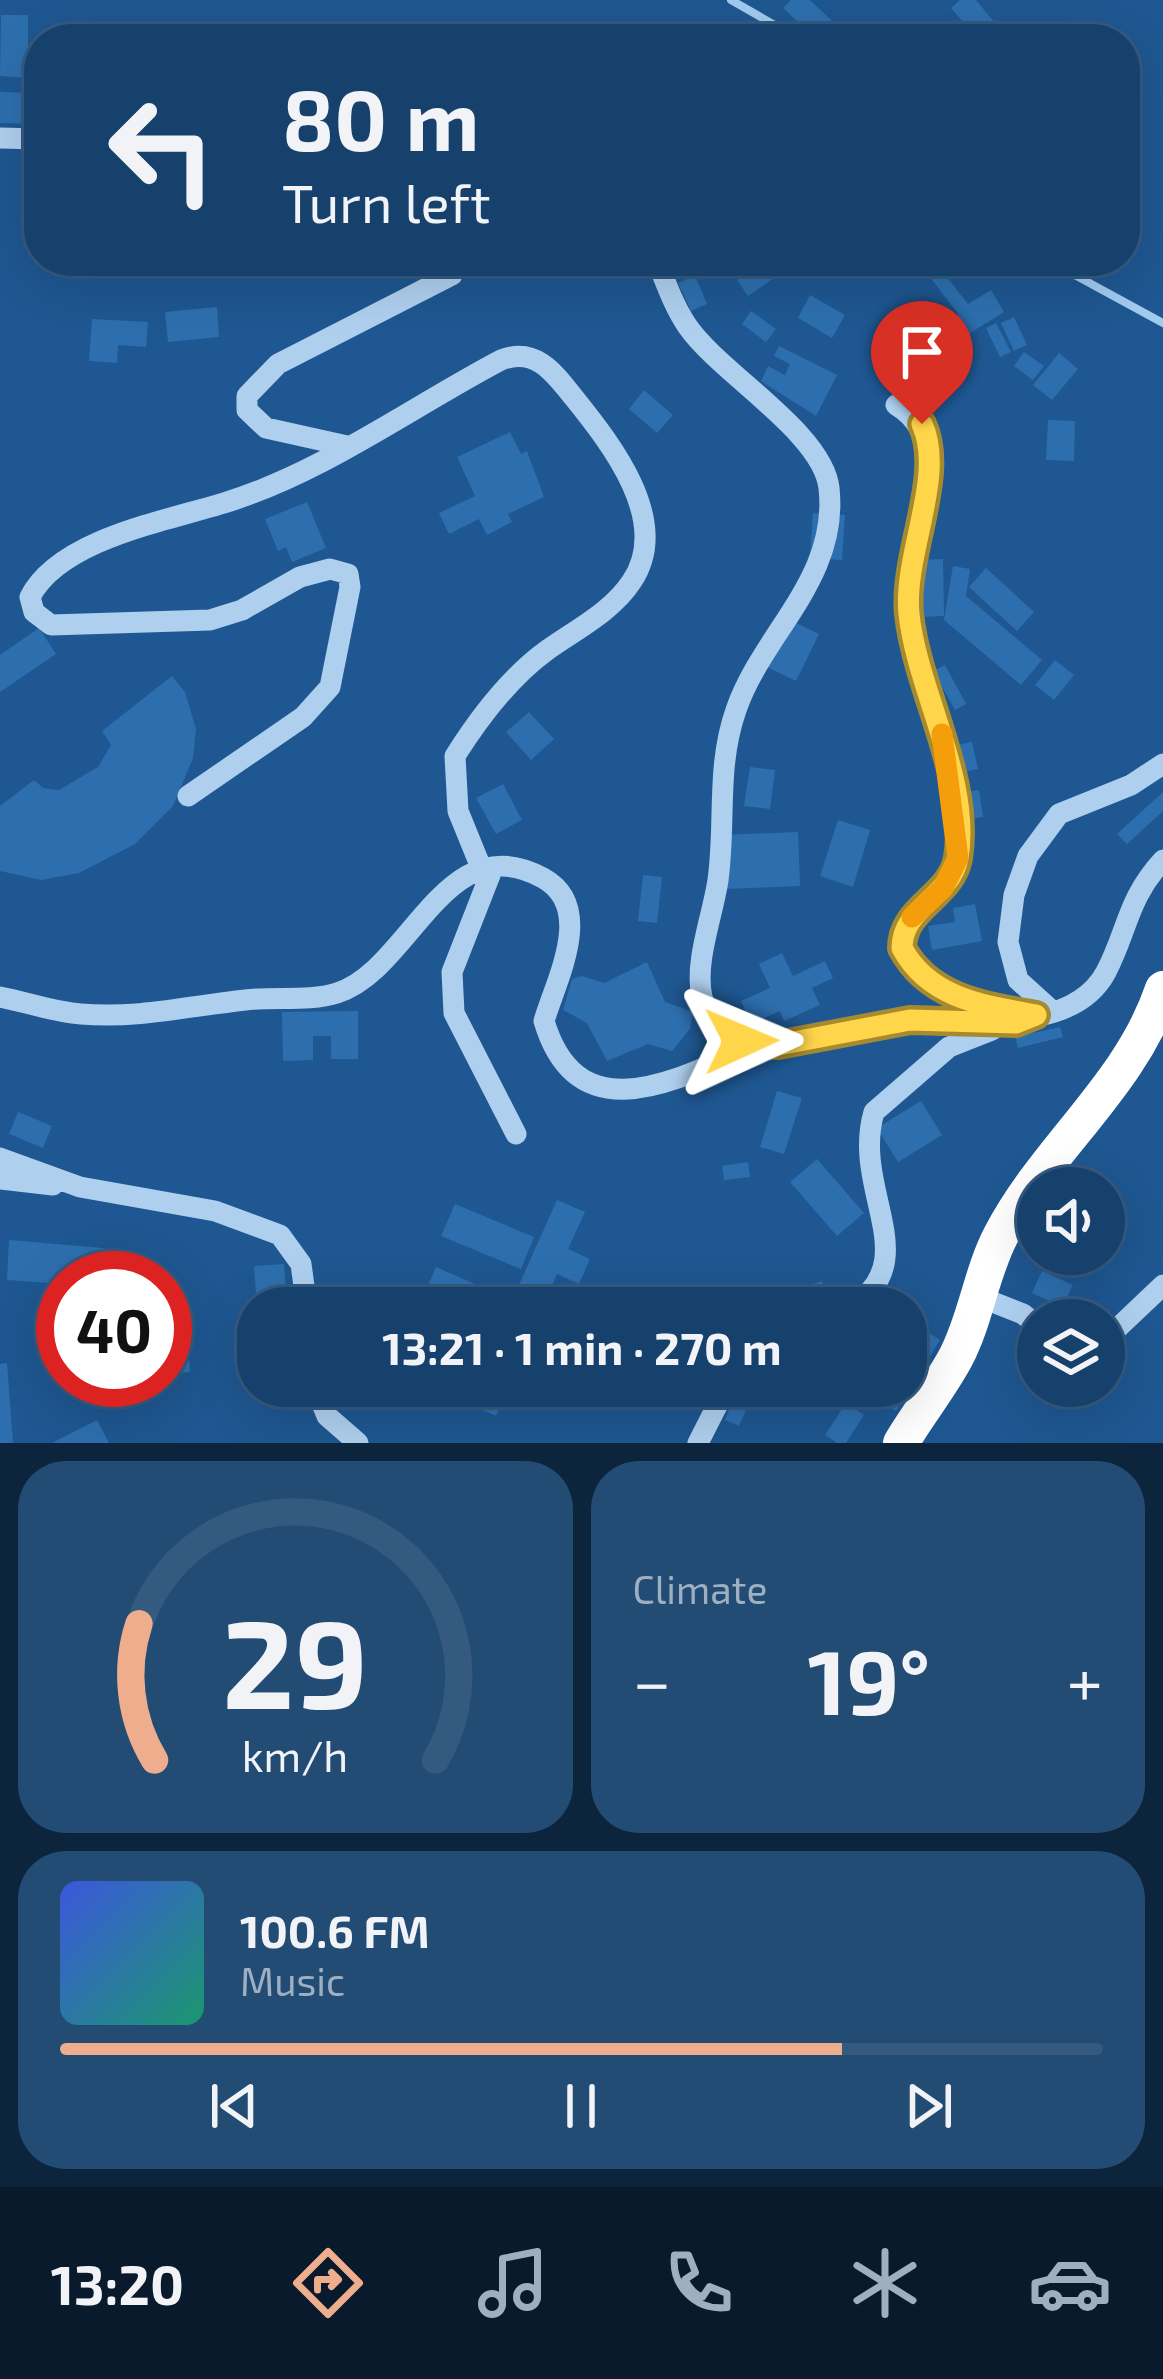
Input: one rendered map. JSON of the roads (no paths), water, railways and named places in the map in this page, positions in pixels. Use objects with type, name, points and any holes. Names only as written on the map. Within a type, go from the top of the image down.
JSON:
[{"type":"highway","points":[[901,1443],[956,1355],[999,1238],[1094,1103],[1120,1077],[1149,1030],[1163,989]]},
{"type":"street","points":[[347,446],[266,428],[247,410],[248,396],[278,364],[450,276]]},
{"type":"street","points":[[663,276],[687,326],[805,443],[829,481],[830,529],[822,554],[800,604],[738,704],[719,781],[719,875],[700,991],[725,1032],[754,1046]]},
{"type":"street","points":[[188,796],[303,717],[330,687],[340,646],[341,610],[350,587],[348,574],[330,569],[300,578],[242,610],[210,620],[51,625],[34,612],[30,597],[38,582],[123,530],[246,495],[304,472],[515,354],[551,369],[602,430],[627,472],[645,540],[632,582],[504,691],[455,756],[458,811],[487,870],[452,972],[454,1012],[516,1134]]},
{"type":"street","points":[[896,405],[922,424],[927,435],[930,464],[911,556],[909,618],[947,751],[958,836],[952,874],[913,916],[902,948],[917,968],[962,1002],[1034,1016]]},
{"type":"street","points":[[1034,1016],[1008,941],[1014,895],[1028,856],[1059,814],[1131,785],[1163,764]]},
{"type":"street","points":[[873,1287],[889,1247],[868,1171],[874,1112],[949,1047],[1090,990],[1105,973],[1143,882],[1163,860]]},
{"type":"street","points":[[0,997],[79,1014],[135,1015],[244,1000],[328,996],[358,983],[446,889],[487,870],[539,875],[559,889],[569,943],[544,1021],[563,1060],[580,1080],[606,1091],[629,1090],[689,1074],[754,1046],[880,1022],[1034,1016]]},
{"type":"street","points":[[0,1157],[80,1186]]},
{"type":"street","points":[[0,1179],[80,1186],[214,1211],[280,1235],[301,1264],[304,1287]]},
{"type":"street","points":[[1125,1321],[1163,1285]]},
{"type":"street","points":[[980,1297],[1017,1316]]},
{"type":"street","points":[[323,1407],[327,1416],[358,1443]]},
{"type":"street","points":[[698,1443],[716,1407]]},
{"type":"waterway","points":[[731,0],[773,24]]},
{"type":"waterway","points":[[1077,276],[1163,323]]}]
